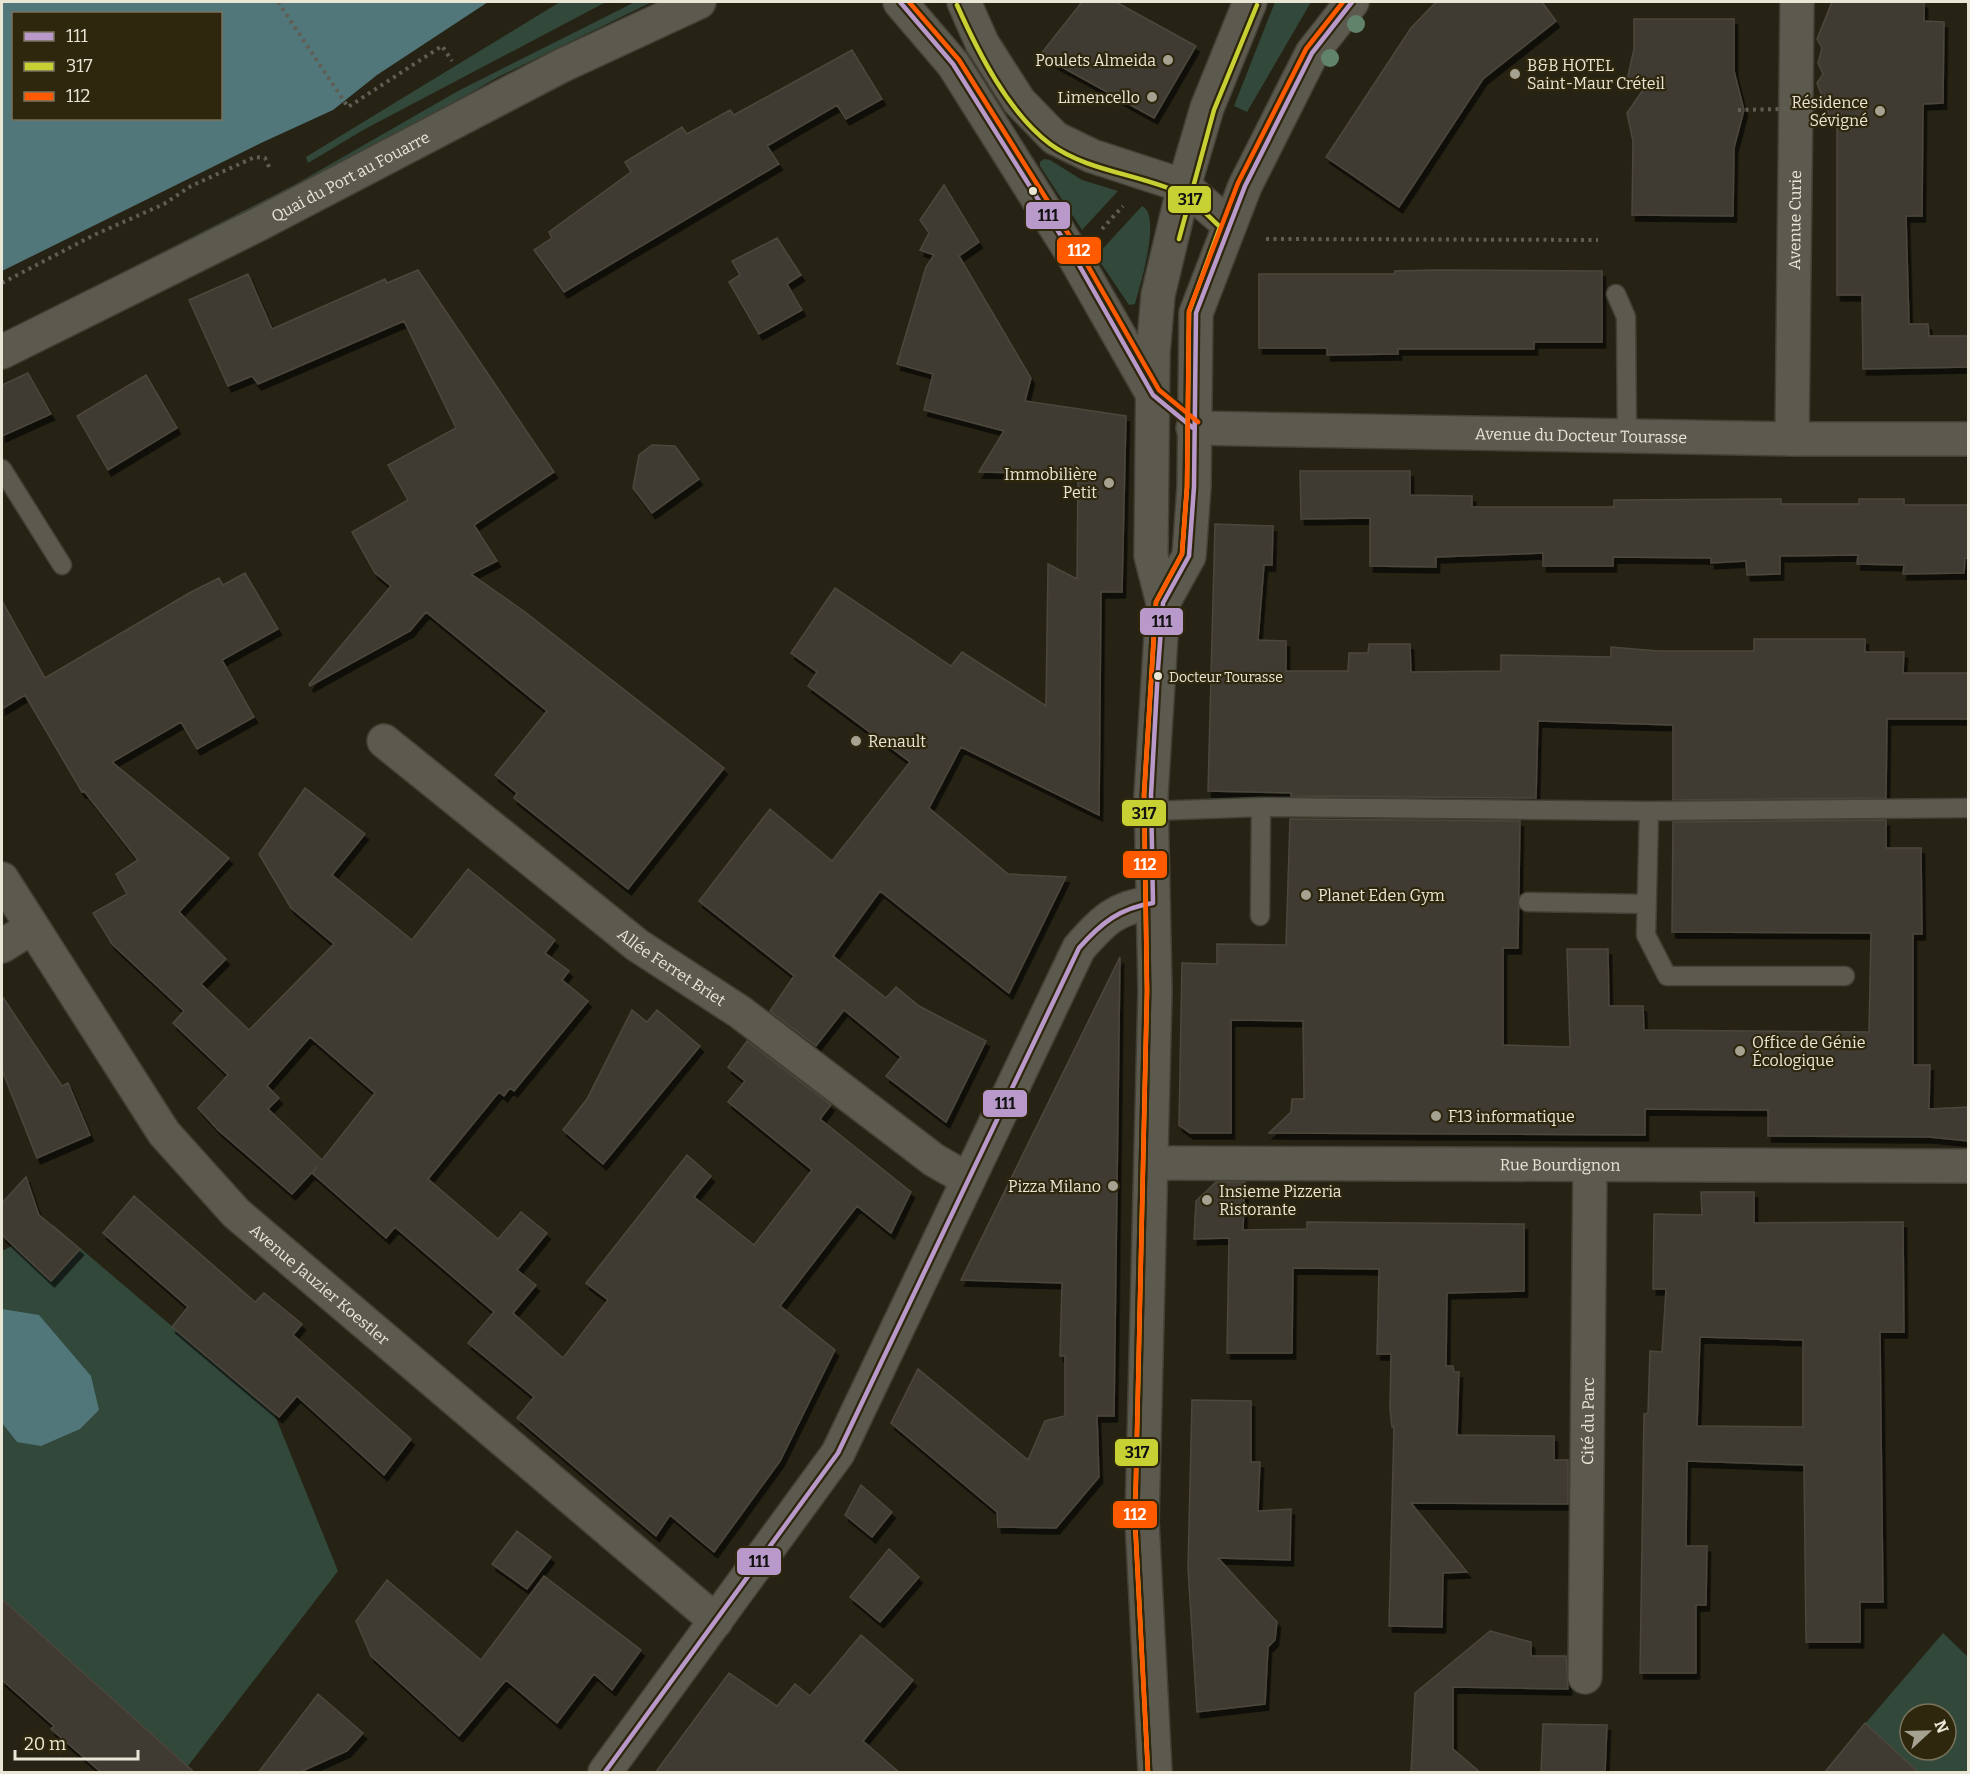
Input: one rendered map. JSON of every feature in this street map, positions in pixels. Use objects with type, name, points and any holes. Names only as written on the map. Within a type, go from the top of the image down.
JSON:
[{"type":"street","name":"Quai du Port au Fouarre","points":[[2,352],[259,224],[561,66],[699,2]]},
{"type":"street","points":[[900,2],[952,64],[1075,258],[1153,395],[1193,428]]},
{"type":"street","points":[[964,2],[982,43],[1019,101],[1055,138],[1092,156],[1184,186],[1229,225]]},
{"type":"street","points":[[1160,1769],[1143,1521],[1155,997],[1152,811],[1163,603],[1151,556],[1153,395],[1158,295],[1184,186],[1207,108],[1250,2]]},
{"type":"street","points":[[1163,603],[1189,556],[1194,487],[1196,313],[1245,186],[1311,53],[1352,2]]},
{"type":"street","name":"Avenue Curie","points":[[1792,439],[1797,2]]},
{"type":"street","name":"Avenue du Docteur Tourasse","points":[[1193,428],[1792,439],[1968,439]]},
{"type":"street","name":"Allée Ferret Briet","points":[[384,741],[637,945],[740,1012],[934,1160],[967,1179]]},
{"type":"street","name":"Avenue Jauzier Koestler","points":[[2,879],[31,928],[164,1133],[236,1213],[716,1621]]},
{"type":"street","points":[[605,1773],[838,1454],[1079,948],[1107,917],[1133,905],[1153,903]]},
{"type":"street","points":[[2,946],[31,928]]},
{"type":"street","name":"Rue Bourdignon","points":[[1152,1163],[1968,1166]]},
{"type":"street","name":"Cité du Parc","points":[[1585,1677],[1590,1165]]},
{"type":"lane","points":[[1616,294],[1626,317],[1627,436]]},
{"type":"lane","points":[[2,468],[62,564]]},
{"type":"lane","points":[[1152,811],[1261,807],[1649,811],[1968,808]]},
{"type":"lane","points":[[1260,915],[1261,807]]},
{"type":"lane","points":[[1649,811],[1646,935],[1666,976],[1845,976]]},
{"type":"lane","points":[[1528,902],[1647,904]]},
{"type":"path","points":[[278,2],[348,107],[442,46],[452,61]]},
{"type":"path","points":[[1738,110],[1829,108]]},
{"type":"path","points":[[2,283],[94,235],[164,204],[191,186],[255,157],[265,158],[270,169]]},
{"type":"path","points":[[1097,234],[1130,198]]},
{"type":"path","points":[[1263,239],[1598,240]]},
{"type":"green space","points":[[560,2],[606,2],[365,129],[308,163],[306,157]]},
{"type":"green space","points":[[635,2],[652,2],[498,77],[297,193],[2,334],[296,184],[458,91]]},
{"type":"green space","points":[[1275,2],[1311,2],[1247,112],[1234,106]]},
{"type":"green space","points":[[1044,159],[1050,160],[1082,180],[1118,191],[1082,230],[1040,166],[1040,162]]},
{"type":"green space","points":[[1142,206],[1148,212],[1150,236],[1135,304],[1129,305],[1096,256]]},
{"type":"green space","points":[[53,1225],[274,1413],[338,1571],[188,1766],[2,1601],[2,1251]]},
{"type":"green space","points":[[1943,1633],[1968,1657],[1968,1772],[1918,1772],[1907,1762],[1958,1762],[1958,1702],[1898,1702],[1898,1755],[1864,1725]]},
{"type":"water","points":[[2,2],[488,2],[377,75],[333,110],[261,143],[2,271]]},
{"type":"water","points":[[2,1309],[39,1315],[91,1376],[99,1410],[80,1429],[41,1446],[17,1442],[2,1423]]},
{"type":"building","points":[[1082,2],[1116,2],[1196,46],[1154,118],[1040,55]]},
{"type":"building","points":[[1436,2],[1542,2],[1556,21],[1483,79],[1399,207],[1326,157],[1411,28]]},
{"type":"building","points":[[1832,2],[1924,2],[1924,21],[1944,22],[1943,103],[1923,104],[1922,216],[1906,216],[1909,324],[1928,324],[1929,336],[1968,336],[1968,367],[1863,369],[1862,295],[1837,295],[1837,117],[1830,117],[1817,83],[1823,74],[1818,63],[1822,48],[1817,39]]},
{"type":"building","points":[[1634,19],[1734,19],[1734,71],[1744,110],[1734,148],[1733,216],[1632,215],[1633,141],[1627,113],[1645,87],[1627,80],[1634,49]]},
{"type":"building","points":[[852,50],[882,99],[846,119],[837,105],[767,146],[779,164],[564,292],[534,250],[552,238],[549,232],[631,172],[625,162],[682,127],[687,134],[730,110],[734,115]]},
{"type":"building","points":[[944,185],[979,242],[959,256],[1031,378],[1025,401],[1126,416],[1122,592],[1101,592],[1099,815],[961,747],[929,808],[1008,874],[1066,877],[1009,993],[880,891],[833,956],[886,998],[896,987],[919,1006],[986,1041],[946,1122],[886,1076],[901,1057],[844,1010],[816,1046],[770,1011],[794,976],[699,901],[770,809],[832,861],[910,762],[808,686],[817,672],[791,653],[835,588],[951,666],[962,652],[1046,706],[1048,564],[1077,579],[1078,474],[979,472],[1004,431],[924,410],[933,374],[897,364],[926,267],[934,255],[920,250],[929,233],[920,220]]},
{"type":"building","points":[[777,238],[801,275],[787,284],[802,310],[759,334],[729,282],[740,275],[732,261]]},
{"type":"building","points":[[418,270],[554,472],[474,525],[497,561],[471,574],[525,612],[724,768],[628,889],[514,798],[517,793],[495,775],[547,711],[426,612],[410,631],[310,686],[309,684],[391,586],[375,573],[352,532],[408,500],[388,465],[456,428],[404,321],[258,384],[252,376],[228,386],[189,300],[248,274],[272,329],[385,279],[387,283]]},
{"type":"building","points":[[1395,271],[1602,271],[1602,342],[1534,342],[1534,349],[1398,349],[1398,354],[1327,355],[1327,348],[1259,348],[1259,274],[1394,274]]},
{"type":"building","points":[[28,373],[51,414],[2,436],[2,385]]},
{"type":"building","points":[[146,375],[177,428],[108,470],[77,416]]},
{"type":"building","points":[[652,445],[675,446],[699,479],[652,513],[633,488],[639,455]]},
{"type":"building","points":[[1300,471],[1410,471],[1410,495],[1472,496],[1472,507],[1614,507],[1614,500],[1781,499],[1781,504],[1859,504],[1859,499],[1904,499],[1904,505],[1968,505],[1968,558],[1965,558],[1964,573],[1903,574],[1904,565],[1857,564],[1858,555],[1780,556],[1780,574],[1747,575],[1746,561],[1711,563],[1711,558],[1613,557],[1613,566],[1543,566],[1543,553],[1436,557],[1436,567],[1370,566],[1370,518],[1301,519]]},
{"type":"building","points":[[1215,524],[1273,526],[1272,565],[1264,565],[1258,640],[1286,641],[1286,671],[1348,671],[1349,653],[1368,653],[1369,644],[1410,644],[1411,672],[1501,671],[1501,655],[1611,657],[1611,647],[1658,651],[1754,651],[1754,639],[1865,639],[1865,652],[1904,652],[1903,673],[1968,673],[1968,719],[1887,719],[1886,798],[1673,800],[1673,725],[1538,721],[1536,798],[1291,796],[1291,793],[1208,791]]},
{"type":"building","points":[[245,573],[278,629],[222,660],[254,717],[197,749],[181,722],[112,762],[229,858],[179,912],[226,959],[201,984],[249,1030],[334,944],[291,908],[259,854],[305,788],[365,834],[332,875],[412,940],[468,869],[555,940],[545,953],[569,971],[562,980],[588,1001],[514,1091],[510,1088],[504,1096],[499,1092],[428,1179],[498,1239],[521,1212],[547,1233],[517,1270],[536,1285],[513,1313],[563,1358],[608,1300],[586,1283],[687,1155],[711,1176],[694,1197],[754,1245],[812,1170],[728,1102],[745,1081],[728,1067],[747,1041],[831,1105],[820,1119],[911,1192],[891,1233],[857,1206],[780,1306],[835,1350],[780,1461],[714,1552],[670,1515],[656,1536],[517,1418],[534,1397],[468,1343],[494,1312],[395,1227],[386,1238],[312,1173],[317,1167],[292,1194],[218,1130],[198,1108],[228,1075],[173,1023],[184,1011],[112,944],[93,913],[127,894],[116,874],[138,860],[84,791],[82,792],[25,695],[2,709],[2,601],[45,678],[191,592],[219,578],[223,585]],"holes":[[[310,1037],[375,1093],[322,1160],[268,1109],[279,1098],[267,1086]]]},
{"type":"building","points":[[1290,819],[1520,821],[1518,948],[1503,948],[1503,1045],[1570,1047],[1567,949],[1608,949],[1609,1006],[1643,1006],[1644,1030],[1869,1032],[1871,933],[1672,932],[1673,822],[1886,820],[1886,848],[1921,848],[1922,934],[1913,934],[1913,1065],[1930,1065],[1929,1109],[1968,1107],[1968,1141],[1929,1137],[1768,1136],[1768,1110],[1645,1109],[1645,1135],[1269,1133],[1291,1112],[1292,1099],[1304,1099],[1303,1021],[1231,1020],[1231,1133],[1190,1133],[1179,1125],[1182,963],[1217,964],[1217,944],[1286,945]]},
{"type":"building","points":[[1120,957],[1114,1416],[1097,1416],[1099,1477],[1056,1528],[998,1527],[997,1512],[891,1423],[918,1369],[1028,1460],[1045,1421],[1065,1416],[1065,1356],[1060,1356],[1062,1283],[961,1280]]},
{"type":"building","points":[[2,996],[62,1086],[68,1083],[90,1135],[37,1158],[2,1070]]},
{"type":"building","points":[[632,1010],[647,1022],[657,1010],[700,1046],[603,1164],[563,1130],[587,1099]]},
{"type":"building","points":[[26,1177],[39,1215],[80,1249],[51,1281],[2,1235],[2,1203]]},
{"type":"building","points":[[1216,1182],[1245,1182],[1243,1230],[1307,1229],[1307,1222],[1524,1224],[1524,1291],[1447,1293],[1446,1366],[1453,1366],[1454,1372],[1459,1372],[1457,1435],[1554,1436],[1554,1460],[1568,1460],[1568,1504],[1411,1503],[1467,1572],[1443,1573],[1442,1627],[1389,1626],[1394,1427],[1392,1427],[1390,1409],[1391,1354],[1377,1354],[1379,1269],[1293,1268],[1292,1353],[1227,1353],[1229,1238],[1194,1239],[1196,1201]]},
{"type":"building","points":[[1701,1192],[1754,1192],[1754,1223],[1903,1222],[1904,1332],[1880,1332],[1883,1602],[1860,1602],[1860,1642],[1806,1642],[1804,1465],[1687,1461],[1686,1546],[1707,1546],[1706,1605],[1696,1605],[1696,1673],[1640,1673],[1644,1414],[1648,1413],[1650,1351],[1662,1352],[1666,1289],[1653,1289],[1654,1214],[1702,1215]],"holes":[[[1700,1337],[1803,1340],[1803,1427],[1697,1426]]]},
{"type":"building","points":[[134,1196],[255,1302],[264,1293],[302,1324],[293,1335],[411,1439],[384,1475],[297,1396],[279,1417],[172,1327],[188,1307],[103,1233]]},
{"type":"building","points":[[1192,1400],[1251,1401],[1251,1462],[1260,1462],[1258,1511],[1291,1509],[1290,1560],[1218,1558],[1277,1622],[1275,1640],[1268,1647],[1265,1704],[1197,1712],[1188,1568]]},
{"type":"building","points":[[861,1485],[892,1512],[872,1537],[845,1515]]},
{"type":"building","points":[[517,1531],[551,1557],[527,1589],[492,1564]]},
{"type":"building","points":[[889,1549],[919,1577],[880,1622],[850,1597]]},
{"type":"building","points":[[544,1576],[641,1650],[612,1690],[594,1674],[557,1723],[506,1680],[459,1736],[371,1656],[356,1621],[387,1580],[481,1660]]},
{"type":"building","points":[[2,1599],[195,1773],[102,1773],[51,1729],[54,1726],[2,1680]]},
{"type":"building","points":[[1490,1631],[1531,1642],[1531,1656],[1566,1656],[1568,1689],[1453,1687],[1453,1749],[1481,1773],[1411,1773],[1415,1693]]},
{"type":"building","points":[[861,1635],[913,1680],[863,1741],[900,1773],[655,1773],[729,1673],[777,1706],[795,1684],[810,1696]]},
{"type":"building","points":[[318,1694],[363,1733],[347,1751],[298,1773],[258,1773]]},
{"type":"building","points":[[1865,1723],[1898,1754],[1898,1762],[1907,1762],[1919,1773],[1824,1773]]},
{"type":"building","points":[[1543,1724],[1607,1725],[1605,1773],[1541,1773]]},
{"type":"transit line","name":"111","points":[[900,2],[953,64],[1075,258],[1153,395],[1193,428]]},
{"type":"transit line","name":"112","points":[[909,2],[959,60],[1081,254],[1159,390],[1198,422]]},
{"type":"transit line","name":"112","points":[[1148,1772],[1135,1521],[1147,991],[1144,795],[1156,602],[1182,554],[1187,487],[1189,311],[1238,183],[1306,49],[1343,2]]},
{"type":"transit line","name":"111","points":[[1153,903],[1151,795],[1158,669],[1163,603],[1189,556],[1194,487],[1196,313],[1245,186],[1312,53],[1352,2]]},
{"type":"transit line","name":"317","points":[[957,5],[974,42],[1008,98],[1035,131],[1050,144],[1080,160],[1178,192],[1195,203],[1220,227],[1189,312],[1187,487],[1182,554],[1156,602],[1144,795],[1147,991],[1135,1521],[1148,1772]]},
{"type":"transit line","name":"317","points":[[1179,239],[1214,110],[1257,5]]},
{"type":"transit line","name":"111","points":[[605,1772],[838,1453],[1079,948],[1095,931],[1112,918],[1141,905],[1153,903]]},
{"type":"place","name":"Poulets Almeida","points":[[1168,60]]},
{"type":"place","name":"B&B HOTEL Saint-Maur Créteil","points":[[1515,74]]},
{"type":"place","name":"Limencello","points":[[1152,97]]},
{"type":"place","name":"Résidence Sévigné","points":[[1880,111]]},
{"type":"place","name":"Immobilière Petit","points":[[1109,483]]},
{"type":"place","name":"Docteur Tourasse","points":[[1158,676]]},
{"type":"place","name":"Renault","points":[[856,741]]},
{"type":"place","name":"Planet Eden Gym","points":[[1306,895]]},
{"type":"place","name":"Office de Génie Écologique","points":[[1740,1051]]},
{"type":"place","name":"F13 informatique","points":[[1436,1116]]},
{"type":"place","name":"Pizza Milano","points":[[1113,1186]]},
{"type":"place","name":"Insieme Pizzeria Ristorante","points":[[1207,1200]]}]
